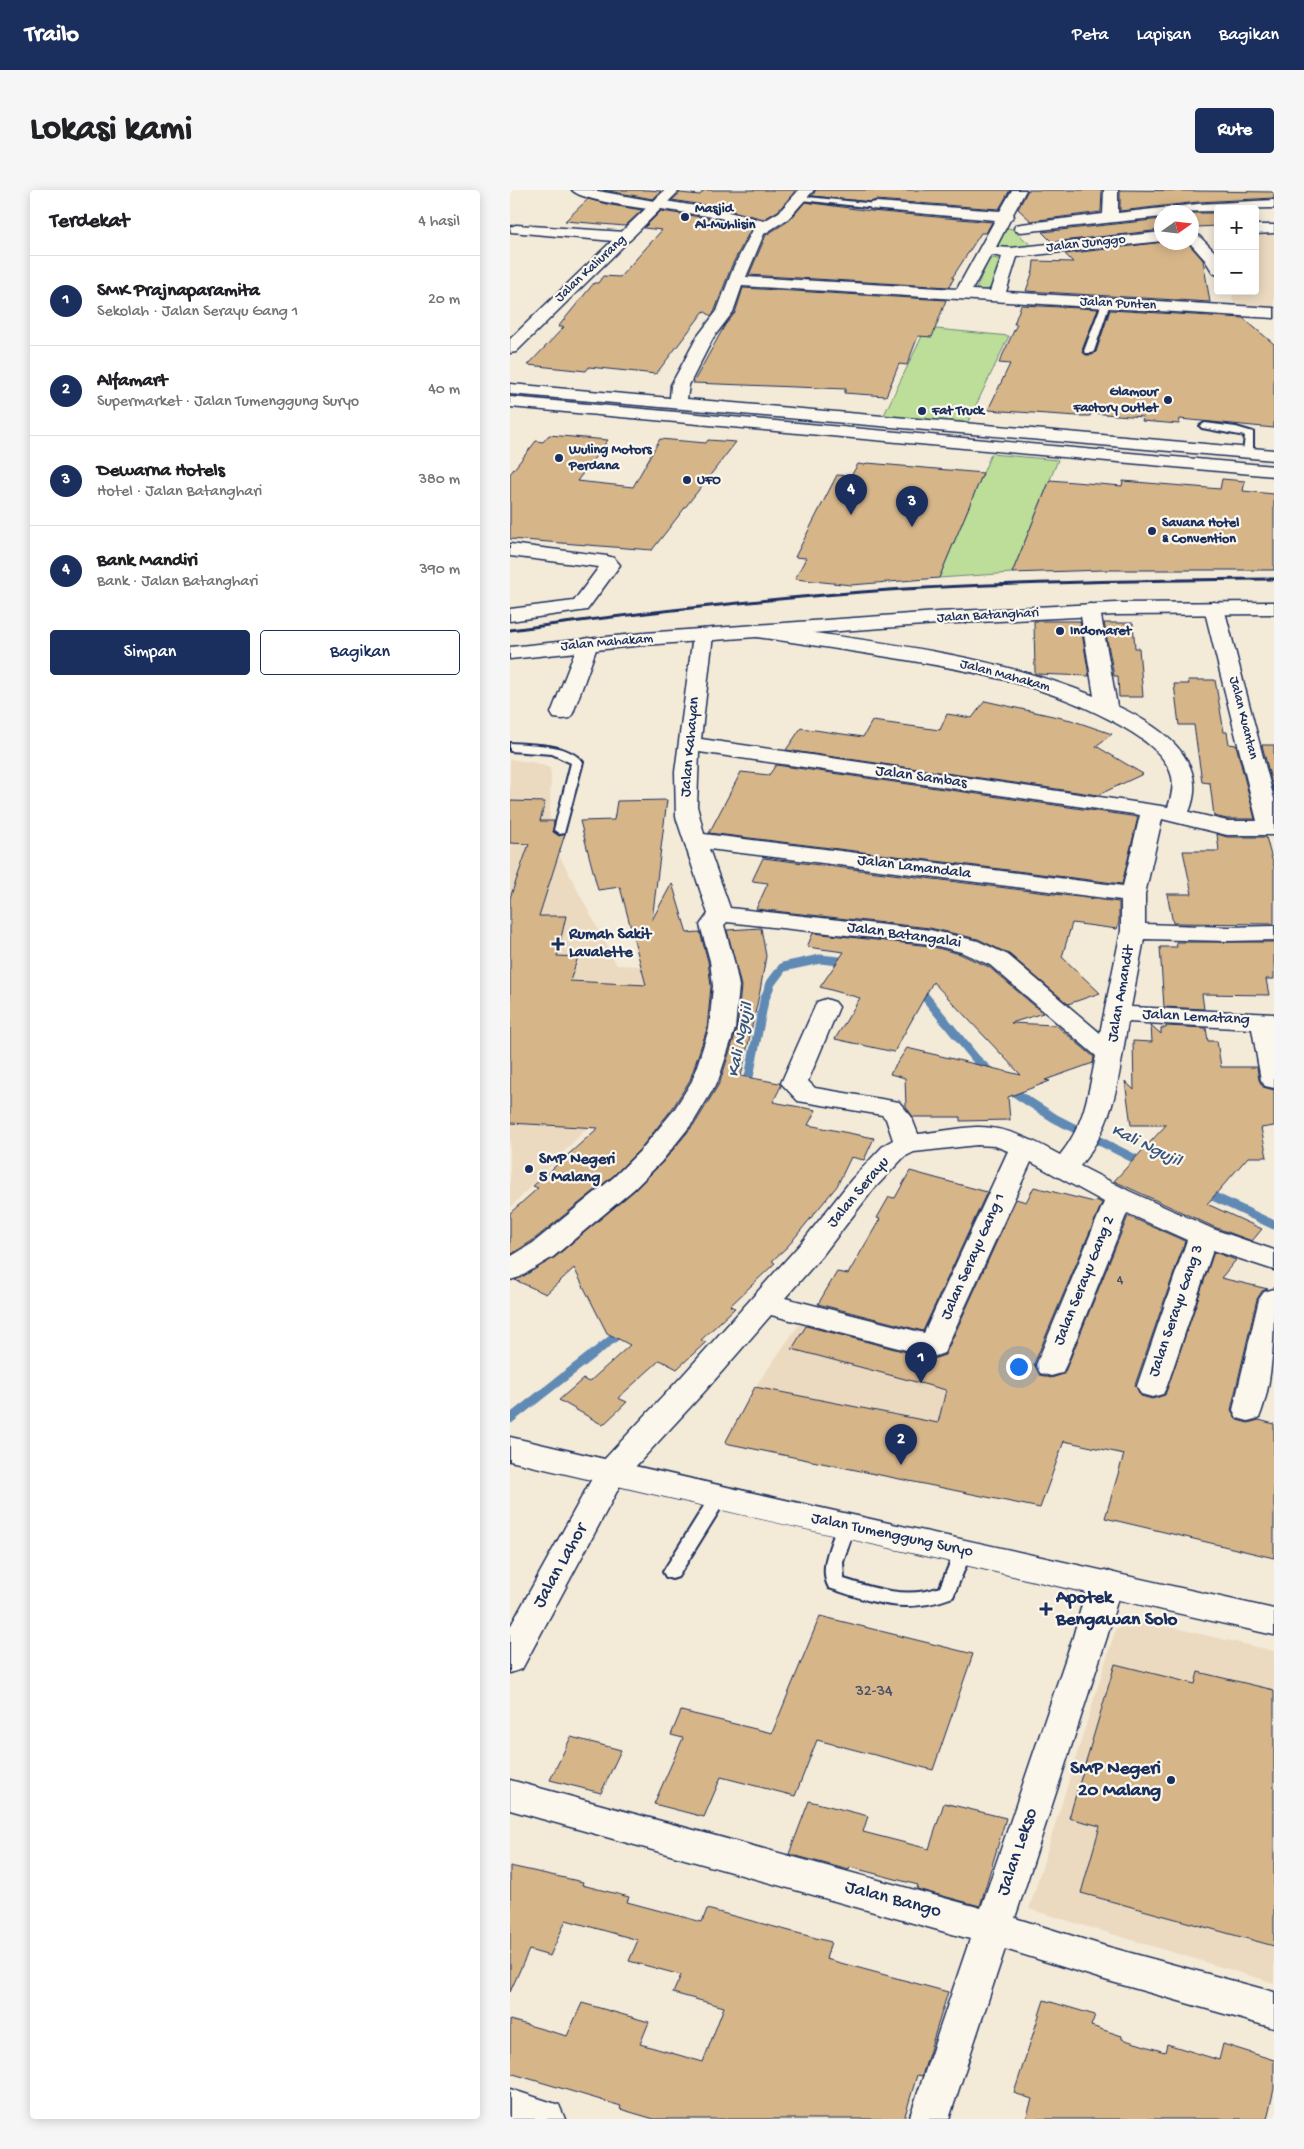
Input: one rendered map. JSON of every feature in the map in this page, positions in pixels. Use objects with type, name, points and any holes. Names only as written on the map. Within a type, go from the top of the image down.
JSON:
[{"type":"main road","points":[[579,190],[589,194],[721,214],[768,226]]},
{"type":"main road","name":"Jalan Kaliurang","points":[[510,348],[547,310],[673,190]]},
{"type":"main road","points":[[962,294],[1019,190]]},
{"type":"main road","points":[[1110,218],[1111,190]]},
{"type":"main road","points":[[1196,190],[1198,205]]},
{"type":"main road","points":[[676,407],[680,385],[705,337],[725,312],[758,232],[784,215],[804,194]]},
{"type":"main road","points":[[1199,208],[1274,204]]},
{"type":"main road","points":[[876,206],[1006,216],[1043,248]]},
{"type":"main road","points":[[1021,228],[1154,213]]},
{"type":"main road","points":[[516,229],[625,237]]},
{"type":"main road","points":[[1259,230],[1274,229]]},
{"type":"main road","points":[[1199,234],[1209,232]]},
{"type":"main road","name":"Jalan Junggo","points":[[985,250],[1011,253],[1154,237]]},
{"type":"main road","points":[[1199,243],[1214,262]]},
{"type":"main road","points":[[996,297],[1011,253]]},
{"type":"main road","name":"Jalan Punten","points":[[737,281],[1274,313]]},
{"type":"main road","points":[[1219,310],[1220,295]]},
{"type":"main road","points":[[510,389],[652,405]]},
{"type":"main road","points":[[510,396],[652,405],[1040,438],[1274,471]]},
{"type":"main road","points":[[510,402],[1274,461]]},
{"type":"main road","points":[[1104,448],[1274,455]]},
{"type":"main road","points":[[510,550],[607,562],[610,565],[580,606],[510,615]]},
{"type":"main road","name":"Jalan Kuantan","points":[[1214,608],[1272,828]]},
{"type":"main road","name":"Jalan Batanghari","points":[[703,635],[1090,610],[1274,608]]},
{"type":"main road","points":[[1090,610],[1107,709]]},
{"type":"main road","name":"Jalan Mahakam","points":[[757,631],[972,666],[1029,680],[1107,709],[1132,722],[1152,736],[1165,746],[1175,761],[1183,776],[1181,804],[1164,813]]},
{"type":"main road","name":"Jalan Mahakam","points":[[510,653],[588,644],[703,635]]},
{"type":"main road","name":"Jalan Kahayan","points":[[703,635],[689,744],[685,805],[720,914]]},
{"type":"main road","points":[[562,714],[588,644]]},
{"type":"main road","name":"Jalan Sambas","points":[[689,744],[1164,813],[1227,828],[1272,828]]},
{"type":"main road","name":"Jalan Amandit","points":[[1063,1168],[1089,1135],[1119,1014],[1133,931],[1134,894],[1164,813]]},
{"type":"main road","name":"Jalan Lamandala","points":[[696,840],[1134,894]]},
{"type":"main road","points":[[510,1270],[543,1250],[624,1183],[651,1156],[684,1115],[705,1081],[722,1029],[723,1020],[726,986],[722,961],[712,926],[720,914]]},
{"type":"main road","name":"Jalan Batangalai","points":[[720,914],[930,937],[970,946],[999,960],[1110,1054]]},
{"type":"main road","points":[[1133,931],[1228,934],[1274,933]]},
{"type":"main road","points":[[826,1007],[794,1083],[807,1095],[890,1108],[898,1116],[908,1144]]},
{"type":"main road","name":"Jalan Lematang","points":[[1119,1014],[1269,1022]]},
{"type":"main road","points":[[1269,1022],[1274,1080]]},
{"type":"main road","name":"Jalan Serayu","points":[[612,1472],[812,1250],[862,1185],[894,1151],[908,1144],[977,1136],[998,1138],[1024,1147],[1120,1198],[1203,1236],[1274,1260]]},
{"type":"main road","name":"Jalan Serayu Gang 1","points":[[764,1303],[933,1346],[1024,1147]]},
{"type":"main road","name":"Jalan Serayu Gang 2","points":[[1051,1365],[1120,1198]]},
{"type":"main road","name":"Jalan Serayu Gang 3","points":[[1152,1386],[1203,1236]]},
{"type":"main road","points":[[1248,1410],[1274,1299]]},
{"type":"main road","name":"Jalan Tumenggung Suryo","points":[[510,1449],[718,1498],[963,1551],[1274,1622]]},
{"type":"main road","name":"Jalan Lahor","points":[[510,1659],[612,1472]]},
{"type":"main road","name":"Jalan Lekso","points":[[929,2119],[1090,1637],[1105,1583]]},
{"type":"main road","name":"Jalan Bango","points":[[510,1795],[992,1928],[1104,1963],[1274,2010]]},
{"type":"main road","points":[[510,2108],[545,2119]]},
{"type":"lane","points":[[804,194],[876,206]]},
{"type":"lane","points":[[1089,351],[1106,303]]},
{"type":"lane","points":[[1205,426],[1250,434],[1248,453]]},
{"type":"lane","points":[[510,747],[551,750],[570,756],[577,762],[560,830]]},
{"type":"lane","points":[[672,1572],[718,1498]]},
{"type":"lane","points":[[846,1526],[834,1562],[835,1584],[904,1601],[924,1600],[947,1592],[963,1551]]},
{"type":"shaded area","points":[[1274,235],[1274,307],[1237,304],[1233,302],[1232,295],[1259,295],[1259,236]]},
{"type":"shaded area","name":"Rumah Sakit Lavalette","points":[[510,759],[536,763],[550,768],[549,836],[617,965],[656,967],[598,1124],[586,1129],[510,1208]]},
{"type":"shaded area","points":[[803,1319],[1085,1378],[1062,1447],[755,1387]]},
{"type":"shaded area","name":"SMP Negeri 20 Malang","points":[[1140,1620],[1274,1651],[1274,1983],[1029,1909],[1116,1628]]},
{"type":"green space","points":[[1004,227],[1012,229],[1031,245],[1030,247],[997,249]]},
{"type":"green space","points":[[993,258],[1002,260],[992,288],[976,289],[988,260]]},
{"type":"green space","points":[[926,328],[1009,336],[967,424],[883,417]]},
{"type":"green space","points":[[991,454],[1058,460],[1012,573],[939,578]]},
{"type":"building","points":[[603,190],[647,190],[661,191],[653,199]]},
{"type":"building","points":[[704,190],[796,190],[778,211],[764,219],[721,208],[672,200],[680,193],[700,195]]},
{"type":"building","points":[[816,190],[1010,190],[999,209],[876,200],[870,202],[812,196]]},
{"type":"building","points":[[1028,190],[1102,190],[1101,212],[1031,221],[1018,209]]},
{"type":"building","points":[[1120,190],[1274,192],[1274,198],[1154,205],[1154,207],[1120,211]]},
{"type":"building","points":[[588,199],[642,210],[625,226],[565,221]]},
{"type":"building","points":[[805,202],[871,211],[992,222],[986,233],[981,233],[952,278],[954,278],[949,287],[749,275],[766,235],[790,220]]},
{"type":"building","points":[[661,211],[720,220],[751,229],[732,265],[711,316],[704,311],[656,374],[589,367],[586,371],[528,365],[564,327],[558,327],[594,283],[598,283],[603,276],[620,277],[662,230],[644,228]]},
{"type":"building","points":[[1199,213],[1214,213],[1214,226],[1199,227]]},
{"type":"building","points":[[1154,220],[1154,231],[1052,242],[1042,232]]},
{"type":"building","points":[[1154,243],[1154,250],[1194,250],[1203,260],[1210,302],[1026,291],[1033,271],[1034,261],[1073,262],[1065,254]]},
{"type":"building","points":[[743,288],[946,300],[932,337],[918,336],[907,365],[899,364],[886,396],[844,393],[846,389],[693,383],[725,325],[735,313]]},
{"type":"building","points":[[1021,305],[1098,309],[1082,350],[1086,355],[1092,355],[1096,352],[1110,310],[1243,318],[1274,344],[1274,428],[1180,419],[1179,424],[1142,421],[1143,417],[1091,413],[1090,416],[1077,416],[988,410],[1010,364],[999,363],[1017,324],[1014,324]]},
{"type":"building","points":[[549,435],[608,440],[577,481],[633,487],[660,439],[706,443],[708,440],[736,442],[652,550],[510,539],[510,474],[536,441],[543,442]]},
{"type":"building","points":[[867,463],[983,473],[939,578],[851,585],[795,579],[806,558],[795,557],[837,475],[851,476],[858,464],[865,465]]},
{"type":"building","name":"Savana Hotel & Convention","points":[[1222,479],[1245,481],[1243,491],[1274,494],[1274,570],[1103,570],[1012,573],[1050,480],[1122,486],[1123,481],[1220,489]]},
{"type":"building","points":[[1034,621],[1080,621],[1089,676],[1035,674]]},
{"type":"building","points":[[1104,623],[1133,623],[1135,648],[1139,648],[1143,697],[1119,697],[1118,676],[1114,676]]},
{"type":"building","points":[[1188,680],[1215,680],[1224,732],[1227,732],[1229,744],[1236,745],[1255,819],[1227,819],[1214,816],[1210,783],[1202,782],[1194,725],[1179,725],[1174,684],[1189,684]]},
{"type":"building","points":[[985,701],[1071,720],[1112,734],[1096,746],[1143,774],[1098,795],[786,750],[801,728],[863,737],[872,721],[940,730],[947,714],[972,718]]},
{"type":"building","points":[[1262,745],[1274,745],[1274,792]]},
{"type":"building","points":[[776,765],[1138,817],[1122,884],[709,833],[741,772],[769,775]]},
{"type":"building","points":[[667,800],[652,920],[672,883],[687,933],[700,932],[708,961],[711,986],[707,1029],[690,1080],[672,1109],[640,1149],[613,1176],[532,1241],[510,1255],[510,1213],[538,1188],[533,1186],[598,1128],[510,1123],[510,898],[529,844],[510,843],[510,801],[545,802],[540,821],[554,821],[553,832],[559,836],[565,834],[539,916],[566,916],[557,956],[578,957],[570,981],[646,985],[620,887],[598,890],[580,821],[614,820],[617,801]]},
{"type":"building","points":[[1217,834],[1227,837],[1266,837],[1274,867],[1274,924],[1173,923],[1167,894],[1192,894],[1183,851],[1219,851]]},
{"type":"building","points":[[763,858],[1119,902],[1117,929],[1072,923],[1062,957],[1100,993],[1068,1004],[1009,954],[978,939],[930,928],[756,909],[768,883],[752,881]]},
{"type":"building","points":[[761,928],[766,956],[741,1076],[779,1083],[781,1086],[773,1102],[816,1110],[808,1125],[874,1138],[864,1160],[851,1157],[837,1186],[788,1246],[772,1261],[775,1263],[730,1306],[735,1308],[701,1340],[706,1342],[677,1369],[660,1360],[618,1398],[627,1402],[603,1425],[559,1400],[583,1379],[589,1382],[630,1345],[607,1333],[574,1268],[546,1294],[515,1280],[554,1258],[635,1190],[662,1163],[696,1122],[720,1082],[737,1029],[741,986],[727,930]]},
{"type":"building","points":[[813,933],[930,946],[960,954],[989,967],[1043,1013],[1011,1023],[1056,1025],[1094,1057],[1093,1063],[1045,1080],[1050,1081],[1008,1097],[1010,1120],[960,1121],[960,1117],[913,1117],[906,1107],[905,1078],[890,1074],[907,1048],[1021,1075],[933,982],[894,1052],[835,1039],[860,998],[820,987],[844,952],[807,947]]},
{"type":"building","points":[[1176,942],[1274,942],[1274,979],[1266,979],[1269,995],[1202,994],[1204,1009],[1164,1007],[1160,947],[1177,947]]},
{"type":"building","points":[[1151,1025],[1161,1034],[1161,1028],[1166,1028],[1166,1026],[1206,1028],[1208,1041],[1217,1041],[1221,1067],[1257,1067],[1259,1080],[1263,1087],[1274,1090],[1274,1126],[1261,1128],[1267,1157],[1248,1157],[1207,1204],[1262,1229],[1252,1241],[1214,1227],[1114,1181],[1166,1125],[1131,1125],[1125,1081],[1134,1090],[1133,1041],[1152,1042]]},
{"type":"building","points":[[910,1171],[987,1192],[923,1331],[818,1304],[837,1272],[848,1274],[880,1219],[877,1218],[889,1197],[895,1198]]},
{"type":"building","points":[[1034,1187],[1094,1202],[1096,1200],[1102,1203],[1034,1364],[1040,1375],[1051,1378],[1064,1374],[1128,1216],[1185,1241],[1135,1385],[1141,1396],[1152,1399],[1165,1395],[1214,1252],[1236,1260],[1221,1278],[1268,1289],[1262,1291],[1257,1299],[1231,1410],[1237,1420],[1248,1423],[1259,1420],[1274,1424],[1274,1558],[1105,1518],[1124,1454],[1064,1441],[1040,1508],[725,1443],[755,1387],[938,1423],[946,1390],[792,1349],[806,1326],[933,1359],[945,1355],[1016,1199],[1026,1202]]},
{"type":"building","points":[[820,1616],[973,1654],[933,1770],[817,1740],[795,1796],[721,1777],[704,1817],[654,1804],[683,1738],[671,1735],[681,1711],[772,1733]]},
{"type":"building","name":"SMP Negeri 20 Malang","points":[[1115,1664],[1195,1684],[1198,1672],[1274,1690],[1274,1946],[1081,1893],[1100,1826],[1069,1818]]},
{"type":"building","points":[[571,1737],[621,1750],[601,1793],[550,1780]]},
{"type":"building","points":[[809,1801],[868,1816],[863,1832],[929,1849],[944,1803],[1006,1818],[980,1906],[917,1889],[918,1885],[850,1867],[849,1870],[789,1854]]},
{"type":"building","points":[[510,1866],[583,1882],[582,1885],[629,1897],[627,1902],[702,1922],[707,1909],[831,1942],[826,1959],[948,1992],[922,2076],[917,2075],[904,2119],[654,2119],[620,2109],[621,2106],[510,2073],[510,2020],[567,2036],[582,2003],[649,2022],[640,2044],[703,2062],[724,2007],[673,1993],[681,1975],[629,1961],[638,1940],[566,1920],[550,1956],[529,1950],[510,1992]]},
{"type":"building","points":[[1044,2000],[1095,2015],[1091,2026],[1122,2036],[1122,2039],[1165,2052],[1167,2044],[1219,2060],[1223,2044],[1274,2060],[1274,2089],[1267,2119],[1026,2119],[1032,2099],[1014,2093]]},
{"type":"waterway","name":"Kali Ngujil","points":[[747,1087],[764,1001],[771,983],[783,967],[820,959],[849,962]]},
{"type":"waterway","name":"Kali Ngujil","points":[[918,988],[976,1059],[991,1073]]},
{"type":"waterway","name":"Kali Ngujil","points":[[1006,1087],[1056,1119],[1145,1164]]},
{"type":"waterway","name":"Kali Ngujil","points":[[1204,1192],[1274,1225]]},
{"type":"waterway","name":"Kali Ngujil","points":[[510,1419],[624,1330]]},
{"type":"railway","points":[[510,630],[699,607],[889,590],[1082,582],[1274,579]]},
{"type":"place","name":"Masjid Al-Muhlisin","points":[[685,217]]},
{"type":"place","name":"Glamour Factory Outlet","points":[[1168,400]]},
{"type":"place","name":"Fat Truck","points":[[922,411]]},
{"type":"place","name":"Wuling Motors Perdana","points":[[559,458]]},
{"type":"place","name":"UFO","points":[[687,480]]},
{"type":"place","name":"Bank Mandiri","points":[[851,515]]},
{"type":"place","name":"Dewarna Hotels","points":[[912,527]]},
{"type":"place","name":"Savana Hotel & Convention","points":[[1152,531]]},
{"type":"place","name":"Indomaret","points":[[1060,631]]},
{"type":"place","name":"Rumah Sakit Lavalette","points":[[558,944]]},
{"type":"place","name":"SMP Negeri 5 Malang","points":[[529,1169]]},
{"type":"place","name":"SMK Prajnaparamita","points":[[921,1383]]},
{"type":"place","name":"Alfamart","points":[[901,1465]]},
{"type":"place","name":"Apotek Bengawan Solo","points":[[1046,1609]]},
{"type":"place","name":"SMP Negeri 20 Malang","points":[[1171,1780]]}]
